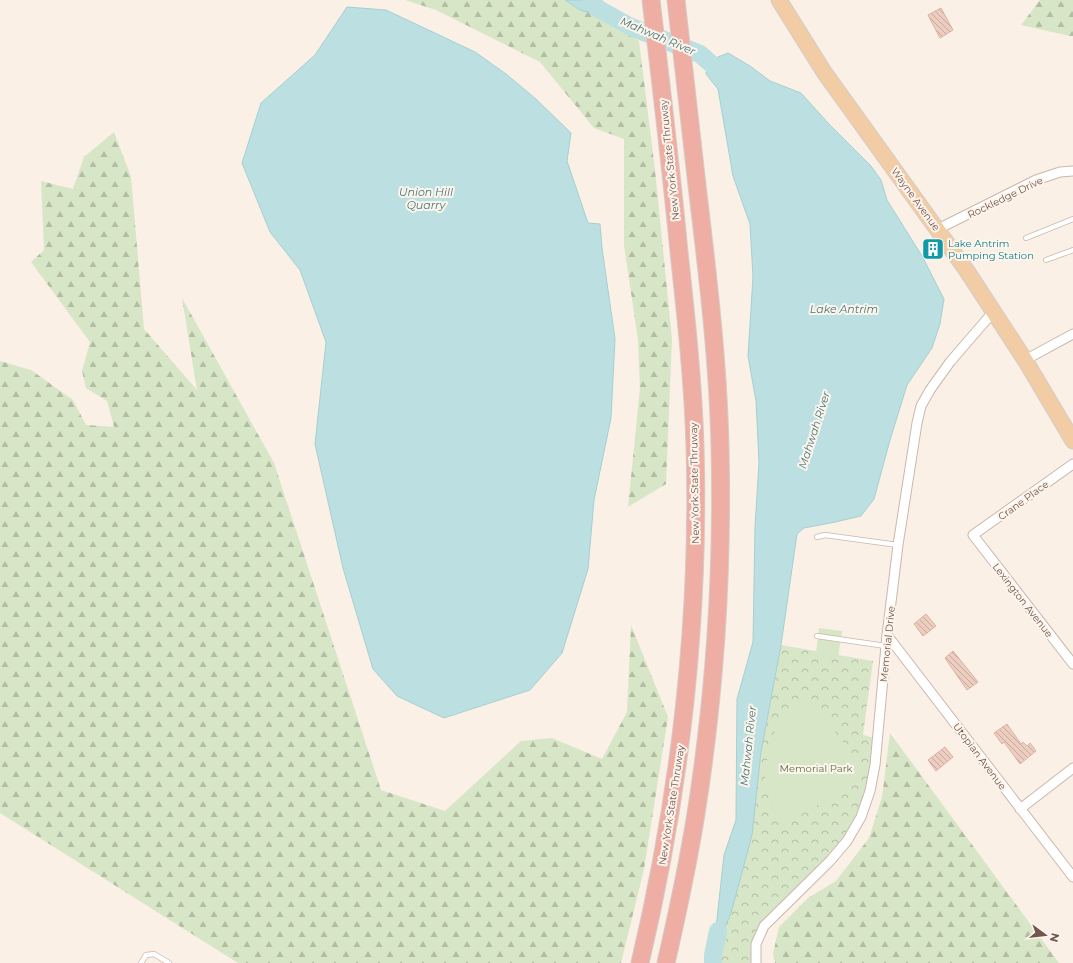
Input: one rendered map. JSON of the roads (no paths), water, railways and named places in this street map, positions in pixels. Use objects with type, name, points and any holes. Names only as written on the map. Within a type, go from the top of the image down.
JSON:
[{"type":"highway","name":"New York State Thruway","points":[[640,963],[661,868],[678,762],[690,657],[694,603],[695,550],[695,445],[692,392],[683,285],[651,2]]},
{"type":"highway","points":[[666,963],[695,820],[703,766],[715,660],[720,551],[720,444],[718,390],[709,290],[677,6]]},
{"type":"main road","name":"Wayne Avenue","points":[[779,0],[824,72],[938,229],[994,311],[1073,441]]},
{"type":"street","name":"Rockledge Drive","points":[[938,229],[1036,180],[1060,172],[1073,171]]},
{"type":"street","name":"Memorial Drive","points":[[756,963],[756,944],[764,926],[843,846],[861,817],[870,791],[875,765],[887,635],[898,545],[921,406],[930,390],[950,362],[994,311]]},
{"type":"street","points":[[1024,360],[1073,334]]},
{"type":"street","name":"Crane Place","points":[[973,535],[1073,464]]},
{"type":"street","name":"Lexington Avenue","points":[[973,535],[1073,664]]},
{"type":"street","name":"Utopian Avenue","points":[[887,635],[1073,877]]},
{"type":"street","points":[[1020,809],[1073,768]]},
{"type":"lane","points":[[1026,238],[1073,219]]},
{"type":"lane","points":[[1046,260],[1073,250]]},
{"type":"lane","points":[[817,537],[825,535],[898,545]]},
{"type":"lane","points":[[817,636],[886,646]]},
{"type":"lane","points":[[141,963],[146,955],[154,954],[169,963]]},
{"type":"water","points":[[565,0],[597,0],[595,14],[580,10]]},
{"type":"water","name":"Union Hill Quarry","points":[[347,7],[386,10],[475,52],[506,74],[536,99],[571,133],[567,161],[588,223],[600,224],[615,339],[611,418],[594,500],[588,569],[562,653],[530,690],[444,718],[397,696],[373,669],[343,568],[315,444],[326,342],[300,270],[270,232],[242,163],[261,103],[315,55]]},
{"type":"water","name":"Lake Antrim","points":[[728,53],[750,66],[770,81],[801,93],[828,123],[871,166],[881,180],[887,200],[922,256],[944,299],[940,324],[932,348],[907,385],[874,499],[861,516],[804,528],[797,534],[781,645],[761,752],[752,835],[731,913],[713,955],[724,855],[736,820],[737,699],[753,642],[755,527],[759,462],[756,401],[748,356],[753,277],[750,224],[733,176],[718,89],[706,74],[708,61]]},
{"type":"waterway","name":"Mahwah River","points":[[592,0],[597,8],[631,27],[700,54],[726,77]]},
{"type":"waterway","name":"Mahwah River","points":[[713,963],[713,955],[718,931]]},
{"type":"place","name":"Lake Antrim Pumping Station","points":[[933,249]]},
{"type":"park label","name":"Memorial Park","points":[[816,768]]}]
